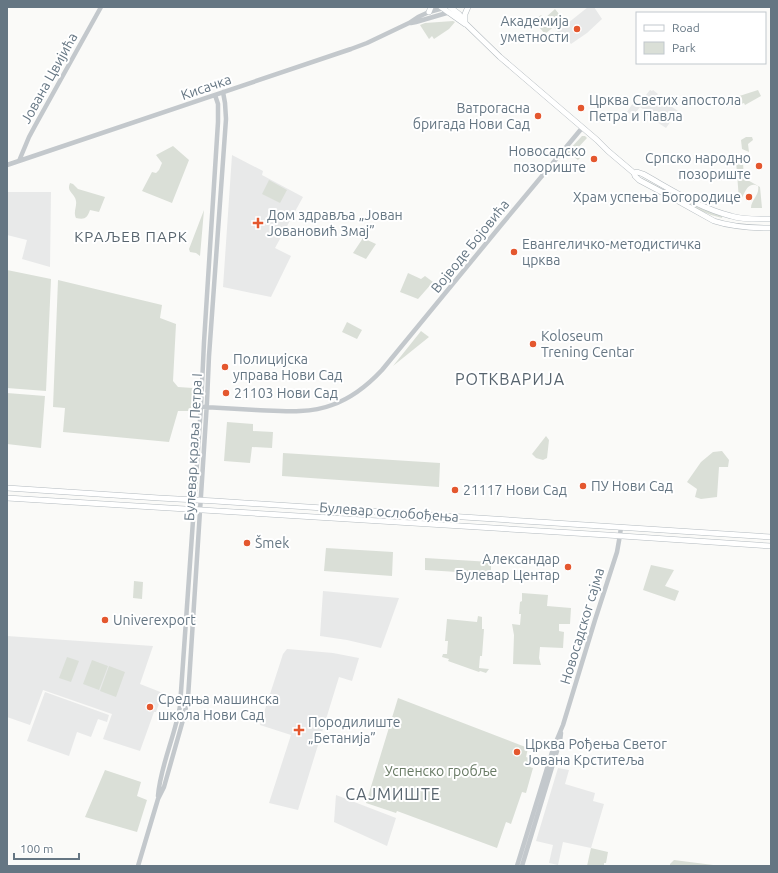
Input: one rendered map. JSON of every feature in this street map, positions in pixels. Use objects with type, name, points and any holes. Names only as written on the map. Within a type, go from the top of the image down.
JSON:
[{"type":"main road","points":[[466,24],[465,14],[468,7]]},
{"type":"main road","points":[[447,9],[460,21],[466,24],[500,57],[634,173],[639,180],[703,216],[721,224],[743,227],[771,228]]},
{"type":"main road","points":[[634,173],[637,172],[643,174],[696,204],[710,210],[744,218],[760,220],[771,219]]},
{"type":"main road","name":"Булевар ослобођења","points":[[7,488],[771,537]]},
{"type":"main road","name":"Булевар ослобођења","points":[[7,498],[771,546]]},
{"type":"street","name":"Јована Цвијића","points":[[19,161],[32,130],[101,7]]},
{"type":"street","name":"Кисачка","points":[[7,165],[351,49],[409,23],[430,9],[447,9]]},
{"type":"street","name":"Кисачка","points":[[409,23],[416,22],[447,9]]},
{"type":"street","name":"Булевар краља Петра I","points":[[138,866],[158,799],[164,787],[186,705],[192,644],[210,341],[226,119],[223,92]]},
{"type":"street","name":"Булевар краља Петра I","points":[[158,799],[159,785],[176,726],[180,706],[201,406],[218,122],[218,104],[215,95]]},
{"type":"street","name":"Војводе Бојовића","points":[[201,406],[270,411],[302,411],[331,406],[362,389],[382,370],[582,128]]},
{"type":"street","name":"Новосадског сајма","points":[[522,866],[597,612],[617,552],[621,527]]},
{"type":"street","name":"Новосадског сајма","points":[[517,866],[552,750],[561,731]]},
{"type":"shaded area","points":[[588,7],[594,7],[602,19],[587,33],[571,44],[562,33],[560,35],[554,27],[563,19],[568,23]]},
{"type":"shaded area","points":[[650,90],[653,90],[658,94],[657,95],[659,98],[678,111],[666,128],[645,114],[647,112],[640,107],[633,116],[627,112],[633,103],[638,105]]},
{"type":"shaded area","name":"Дом здравља „Јован Јовановић Змај”","points":[[232,155],[263,171],[262,175],[303,197],[275,248],[291,256],[271,297],[223,287]]},
{"type":"shaded area","points":[[7,192],[51,192],[50,267],[22,259],[27,240],[7,235]]},
{"type":"shaded area","points":[[323,591],[399,598],[381,648],[347,640],[320,636]]},
{"type":"shaded area","points":[[7,636],[153,646],[140,684],[163,693],[156,712],[154,712],[140,751],[103,739],[112,714],[43,690],[30,725],[7,717]]},
{"type":"shaded area","name":"Породилиште „Бетанија”","points":[[287,649],[333,653],[359,658],[352,681],[339,677],[298,810],[269,803],[291,735],[260,725],[283,654]]},
{"type":"shaded area","points":[[45,692],[109,715],[107,722],[98,719],[91,737],[77,732],[69,756],[27,741]]},
{"type":"shaded area","points":[[558,768],[569,770],[565,784],[595,793],[593,801],[604,804],[591,848],[563,842],[558,865],[549,863],[553,845],[536,841]]},
{"type":"shaded area","points":[[336,795],[396,818],[387,846],[334,822]]},
{"type":"green space","points":[[555,9],[563,19],[545,34],[534,21],[541,15],[544,19]]},
{"type":"green space","points":[[455,22],[449,29],[434,39],[432,36],[429,39],[420,25],[425,23]]},
{"type":"green space","points":[[758,90],[761,96],[745,105],[744,103],[733,107],[730,99]]},
{"type":"green space","points":[[582,136],[587,138],[574,152],[580,158],[578,160],[567,152]]},
{"type":"green space","points":[[746,137],[752,137],[753,140],[748,144],[749,152],[742,149],[741,140]]},
{"type":"green space","points":[[173,146],[189,160],[172,203],[142,191],[152,172],[156,173],[162,163],[156,155]]},
{"type":"green space","points":[[736,160],[743,163],[744,178],[760,187],[762,208],[751,208],[752,202],[758,192],[758,186],[749,186],[741,200],[739,200]]},
{"type":"green space","points":[[642,178],[695,206],[722,216],[722,218],[711,215],[681,202]]},
{"type":"green space","points":[[269,180],[287,190],[280,203],[262,194]]},
{"type":"green space","points":[[70,183],[78,189],[105,197],[99,212],[90,210],[85,218],[76,218],[76,201],[69,188]]},
{"type":"green space","points":[[204,210],[200,256],[196,253],[190,252],[189,249]]},
{"type":"green space","points":[[363,238],[376,244],[366,259],[353,253]]},
{"type":"green space","points":[[7,270],[51,279],[46,391],[7,388]]},
{"type":"green space","points":[[408,273],[421,279],[425,276],[433,282],[418,299],[400,292]]},
{"type":"green space","points":[[58,280],[162,305],[160,318],[176,324],[173,381],[178,387],[193,388],[191,411],[178,411],[169,442],[63,432],[65,408],[53,407]]},
{"type":"green space","points":[[347,322],[362,330],[357,339],[342,332]]},
{"type":"green space","points":[[421,331],[429,337],[393,366]]},
{"type":"green space","points":[[7,393],[45,396],[41,448],[7,444]]},
{"type":"green space","points":[[227,422],[253,424],[253,431],[273,432],[272,448],[252,447],[250,463],[224,461]]},
{"type":"green space","points":[[546,436],[549,440],[547,458],[543,460],[536,458],[532,454]]},
{"type":"green space","points":[[722,451],[729,460],[728,467],[719,467],[717,497],[701,499],[695,497],[697,489],[687,482],[701,462],[713,452]]},
{"type":"green space","points":[[283,453],[440,463],[439,487],[282,476]]},
{"type":"green space","points":[[326,548],[393,552],[392,576],[324,571]]},
{"type":"green space","points":[[425,558],[491,562],[491,574],[425,570]]},
{"type":"green space","points":[[651,565],[674,570],[665,586],[679,591],[675,601],[643,590]]},
{"type":"green space","points":[[134,581],[143,582],[142,599],[133,598]]},
{"type":"green space","points":[[522,593],[548,595],[547,606],[571,608],[570,624],[559,624],[559,631],[564,632],[563,648],[540,647],[539,658],[541,665],[513,664],[514,635],[512,624],[520,625],[521,614],[519,614]]},
{"type":"green space","points":[[478,616],[482,617],[482,629],[484,629],[482,656],[480,656],[479,668],[489,669],[486,673],[448,661],[449,659],[442,657],[443,654],[447,654],[448,641],[445,641],[447,619],[477,622]]},
{"type":"green space","points":[[67,657],[79,661],[71,682],[59,678]]},
{"type":"green space","points":[[92,660],[108,666],[99,690],[83,684]]},
{"type":"green space","points":[[109,666],[125,672],[116,697],[100,691]]},
{"type":"green space","name":"Успенско гробље","points":[[398,698],[528,748],[526,757],[542,762],[541,765],[532,762],[530,767],[533,768],[526,793],[522,792],[511,824],[506,822],[497,848],[397,811],[396,813],[366,803]]},
{"type":"green space","points":[[105,770],[141,782],[137,796],[147,800],[137,832],[85,817]]},
{"type":"green space","points":[[591,848],[608,852],[604,866],[587,866]]},
{"type":"green space","points":[[674,860],[721,866],[670,866]]},
{"type":"place","name":"Академија уметности","points":[[577,29]]},
{"type":"place","name":"Црква Светих апостола Петра и Павла","points":[[581,108]]},
{"type":"place","name":"Ватрогасна бригада Нови Сад","points":[[538,116]]},
{"type":"place","name":"Новосадско позориште","points":[[594,159]]},
{"type":"place","name":"Српско народно позориште","points":[[759,166]]},
{"type":"place","name":"Храм успења Богородице","points":[[749,197]]},
{"type":"place","name":"Дом здравља „Јован Јовановић Змај”","points":[[258,223]]},
{"type":"place","name":"Евангеличко-методистичка црква","points":[[514,252]]},
{"type":"place","name":"Koloseum Trening Centar","points":[[533,344]]},
{"type":"place","name":"Полицијска управа Нови Сад","points":[[225,367]]},
{"type":"place","name":"21103 Нови Сад","points":[[226,393]]},
{"type":"place","name":"ПУ Нови Сад","points":[[583,486]]},
{"type":"place","name":"21117 Нови Сад","points":[[455,490]]},
{"type":"place","name":"Šmek","points":[[247,543]]},
{"type":"place","name":"Александар Булевар Центар","points":[[568,567]]},
{"type":"place","name":"Univerexport","points":[[105,620]]},
{"type":"place","name":"Средња машинска школа Нови Сад","points":[[150,707]]},
{"type":"place","name":"Породилиште „Бетанија”","points":[[299,730]]},
{"type":"place","name":"Црква Рођења Светог Јована Крститеља","points":[[517,752]]},
{"type":"district","name":"КРАЉЕВ ПАРК","points":[[131,237]]},
{"type":"district","name":"РОТКВАРИЈА","points":[[510,379]]},
{"type":"district","name":"САЈМИШТЕ","points":[[393,794]]}]
